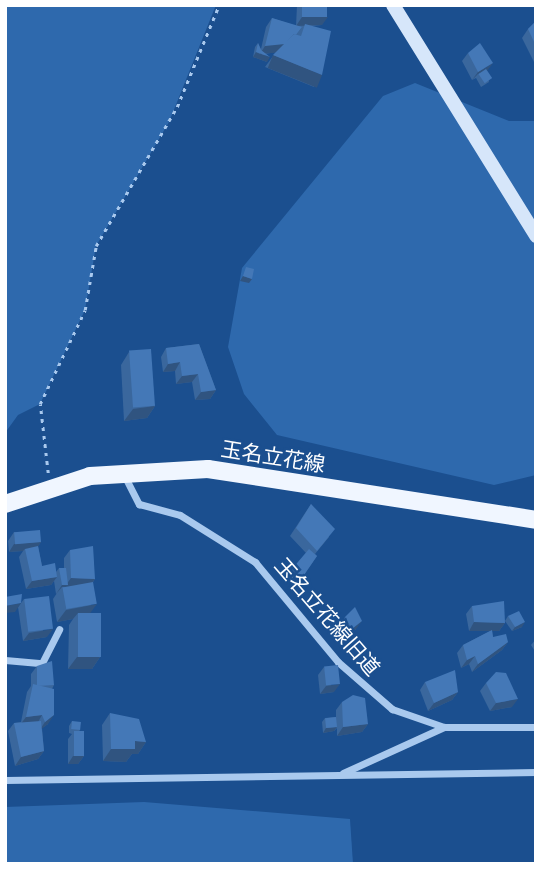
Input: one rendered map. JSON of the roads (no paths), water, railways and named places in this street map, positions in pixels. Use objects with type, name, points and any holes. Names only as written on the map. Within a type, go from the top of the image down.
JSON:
[{"type":"main road","name":"玉名立花線","points":[[5,504],[56,485],[123,471],[208,469],[536,520]]},
{"type":"street","points":[[393,5],[536,236]]},
{"type":"street","name":"玉名立花線旧道","points":[[123,471],[127,492],[139,504],[180,515],[256,562],[362,686],[392,709],[444,727],[536,727]]},
{"type":"street","points":[[5,660],[42,663],[59,629]]},
{"type":"street","points":[[339,774],[444,727]]},
{"type":"street","points":[[5,780],[536,772]]}]
